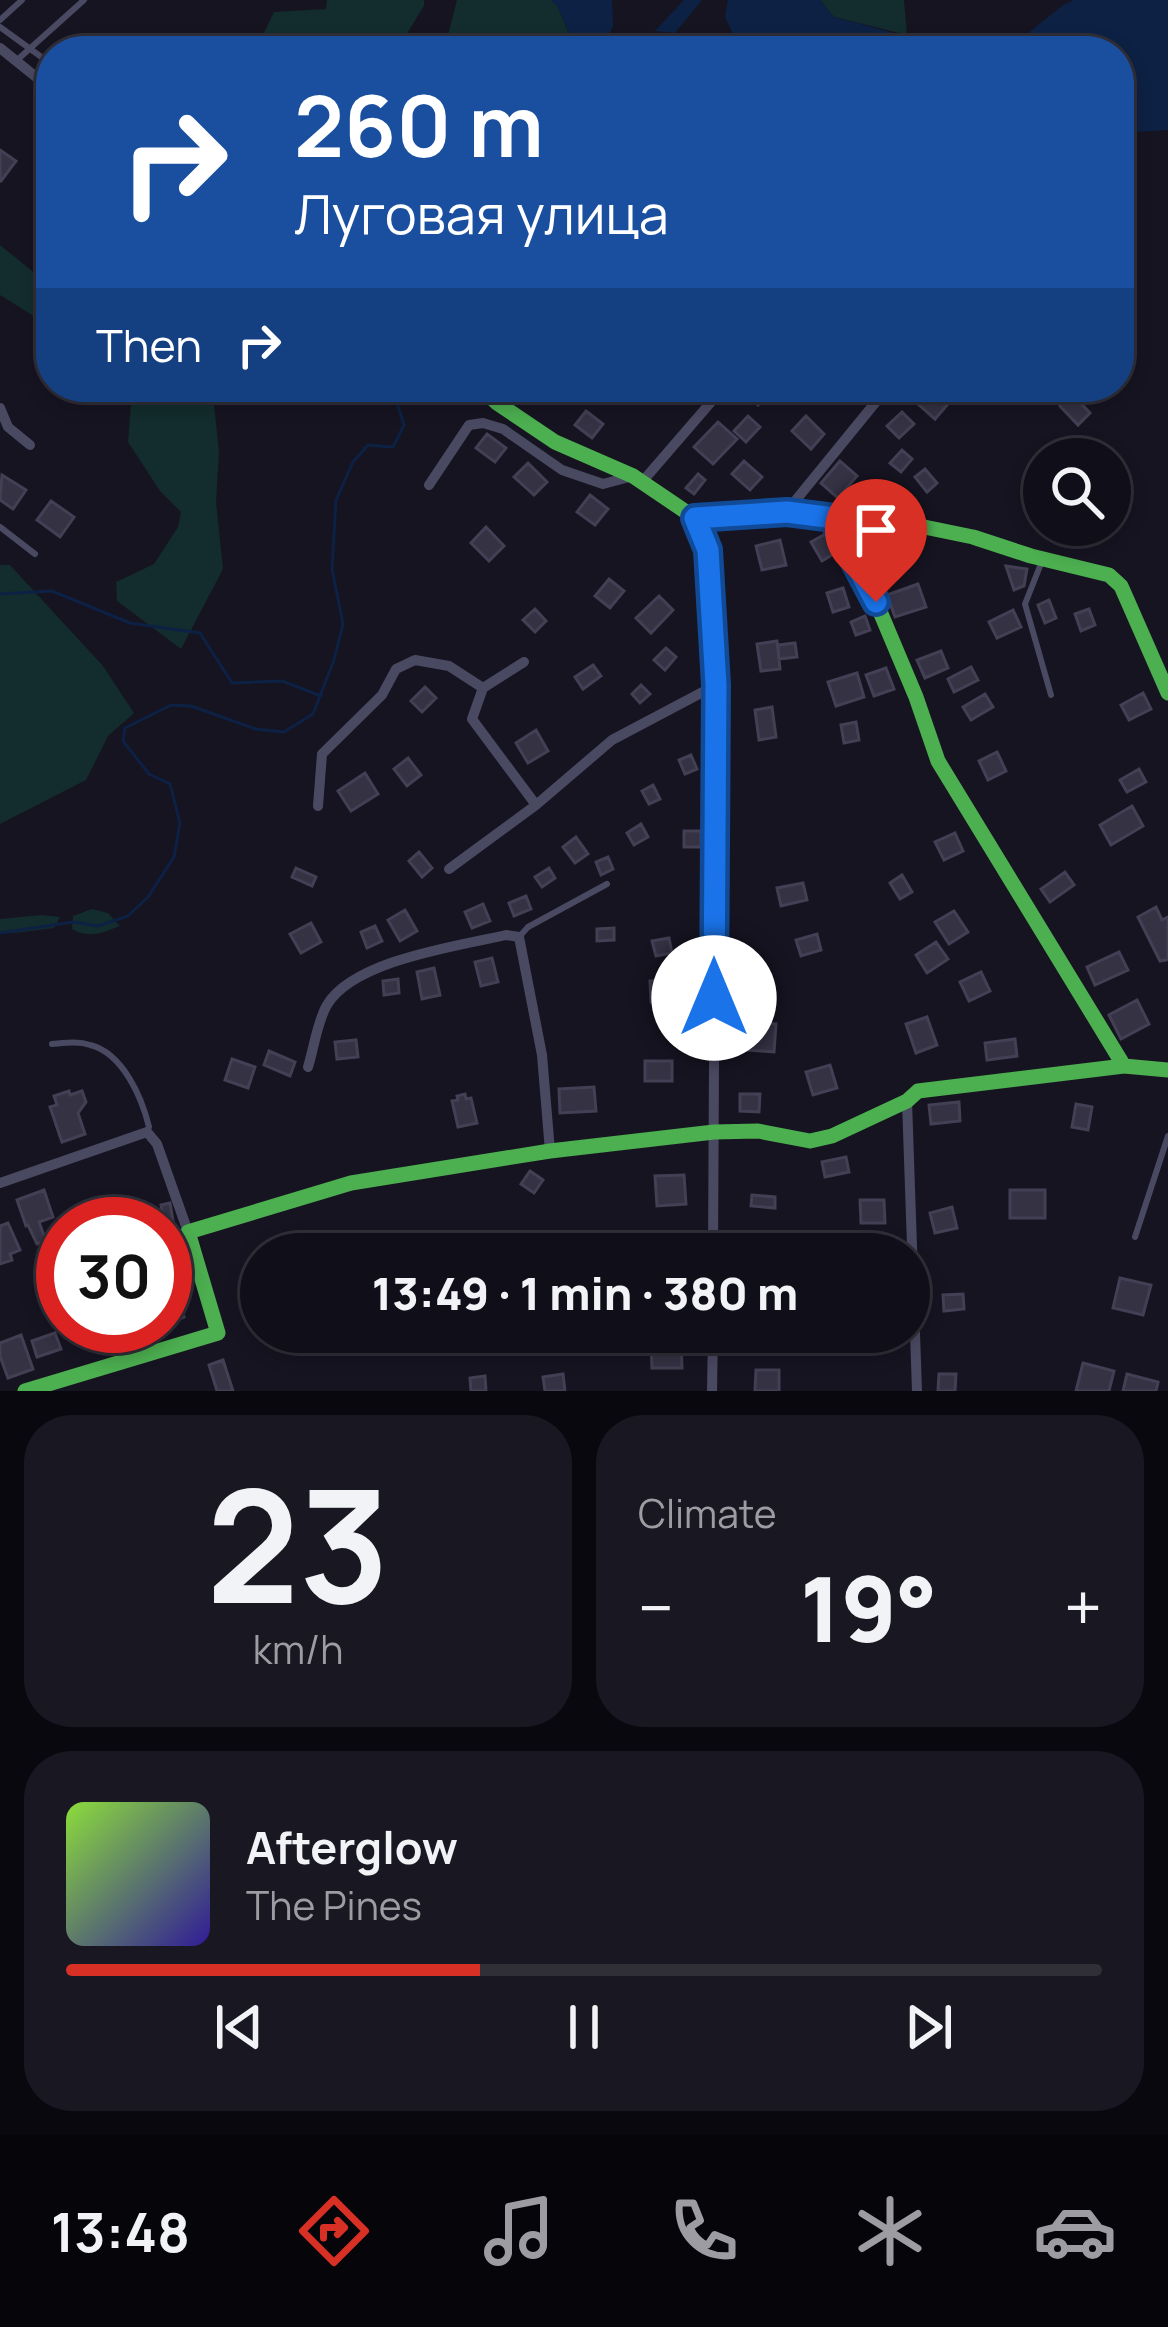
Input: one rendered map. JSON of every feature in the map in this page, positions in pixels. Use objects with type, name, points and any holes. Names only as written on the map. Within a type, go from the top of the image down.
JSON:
[{"type":"street","points":[[0,48],[36,77]]},
{"type":"street","points":[[496,402],[555,442],[638,479],[695,518],[708,550],[716,685],[713,1233]]},
{"type":"street","points":[[429,485],[470,425],[483,423],[503,429],[562,470],[603,484],[638,479],[710,402]]},
{"type":"street","points":[[787,512],[876,402]]},
{"type":"street","points":[[0,408],[8,427],[30,445]]},
{"type":"street","points":[[695,518],[787,512],[900,522],[1109,575],[1120,586],[1168,693]]},
{"type":"street","points":[[834,518],[876,602],[938,761],[1124,1066]]},
{"type":"street","points":[[318,806],[322,754],[382,695],[397,669],[415,660],[449,666],[483,688]]},
{"type":"street","points":[[524,662],[483,688],[472,719],[536,805]]},
{"type":"street","points":[[449,869],[536,805],[612,740],[716,685]]},
{"type":"street","points":[[308,1067],[328,1004],[351,981],[422,951],[506,935],[519,937],[542,1055],[550,1151]]},
{"type":"street","points":[[192,1231],[351,1183],[550,1151],[714,1132],[758,1131],[810,1141],[832,1136],[907,1101],[918,1091],[1124,1066],[1168,1070]]},
{"type":"street","points":[[907,1101],[917,1391]]},
{"type":"street","points":[[0,1183],[147,1132],[157,1144],[176,1197]]},
{"type":"street","points":[[192,1245],[218,1333],[192,1341]]},
{"type":"street","points":[[25,1391],[151,1353]]},
{"type":"street","points":[[712,1353],[712,1391]]},
{"type":"lane","points":[[22,0],[0,23],[36,53]]},
{"type":"lane","points":[[43,36],[84,0]]},
{"type":"lane","points":[[16,61],[36,42]]},
{"type":"lane","points":[[0,527],[34,554]]},
{"type":"lane","points":[[1037,557],[1025,604],[1052,695]]},
{"type":"lane","points":[[519,937],[528,926],[607,884]]},
{"type":"lane","points":[[52,1044],[96,1045],[120,1066],[141,1095],[147,1132]]},
{"type":"lane","points":[[1136,1237],[1168,1136]]},
{"type":"green space","points":[[327,0],[424,0],[405,36],[262,36],[274,12],[326,9]]},
{"type":"green space","points":[[457,0],[551,0],[570,36],[448,36]]},
{"type":"green space","points":[[820,0],[904,0],[907,35],[834,17]]},
{"type":"green space","points":[[0,245],[36,274],[36,318],[0,295]]},
{"type":"green space","points":[[131,403],[214,404],[223,569],[181,649],[117,601],[116,582],[154,564],[178,527],[181,512],[160,491],[128,442]]},
{"type":"green space","points":[[0,565],[10,565],[103,666],[134,713],[108,736],[86,780],[0,824]]},
{"type":"green space","points":[[92,909],[108,913],[120,926],[90,934],[72,929],[73,916]]},
{"type":"green space","points":[[60,917],[54,928],[0,932],[0,919]]},
{"type":"water","points":[[551,0],[612,0],[613,26],[608,36],[570,36]]},
{"type":"water","points":[[684,0],[702,0],[675,33],[655,31]]},
{"type":"water","points":[[728,0],[820,0],[834,17],[905,36],[734,36],[725,17]]},
{"type":"water","points":[[1074,0],[1168,0],[1168,130],[1134,132],[1134,36],[1025,36]]},
{"type":"building","points":[[0,150],[16,161],[1,181],[0,180]]},
{"type":"building","points":[[946,402],[948,404],[935,419],[917,403]]},
{"type":"building","points":[[1080,402],[1090,413],[1078,425],[1060,406]]},
{"type":"building","points":[[586,411],[603,424],[592,438],[575,425]]},
{"type":"building","points":[[902,412],[914,424],[899,438],[887,426]]},
{"type":"building","points":[[748,416],[760,427],[746,442],[734,431]]},
{"type":"building","points":[[806,416],[824,434],[811,449],[792,431]]},
{"type":"building","points":[[718,422],[737,439],[713,464],[694,447]]},
{"type":"building","points":[[487,434],[506,448],[495,462],[476,448]]},
{"type":"building","points":[[902,450],[912,459],[901,472],[890,463]]},
{"type":"building","points":[[744,461],[762,477],[750,490],[732,474]]},
{"type":"building","points":[[840,461],[857,476],[838,498],[821,483]]},
{"type":"building","points":[[528,463],[547,482],[534,495],[514,477]]},
{"type":"building","points":[[925,469],[937,483],[927,492],[915,477]]},
{"type":"building","points":[[698,474],[705,480],[694,494],[686,488]]},
{"type":"building","points":[[2,475],[26,490],[13,509],[0,500]]},
{"type":"building","points":[[590,495],[608,509],[595,525],[577,512]]},
{"type":"building","points":[[51,501],[74,517],[60,537],[37,520]]},
{"type":"building","points":[[486,527],[504,546],[489,561],[471,543]]},
{"type":"building","points":[[829,532],[840,550],[822,561],[811,542]]},
{"type":"building","points":[[780,540],[786,565],[762,570],[756,546]]},
{"type":"building","points":[[891,543],[904,568],[885,578],[872,553]]},
{"type":"building","points":[[1006,566],[1027,569],[1024,586],[1014,590]]},
{"type":"building","points":[[609,579],[624,591],[610,608],[595,596]]},
{"type":"building","points":[[918,584],[926,607],[895,617],[887,595]]},
{"type":"building","points":[[843,588],[849,607],[833,612],[827,593]]},
{"type":"building","points":[[659,596],[673,610],[651,633],[636,618]]},
{"type":"building","points":[[1049,600],[1056,618],[1045,623],[1038,605]]},
{"type":"building","points":[[535,609],[546,621],[535,632],[523,620]]},
{"type":"building","points":[[1089,609],[1095,625],[1081,631],[1075,614]]},
{"type":"building","points":[[1013,610],[1021,627],[997,638],[989,622]]},
{"type":"building","points":[[865,616],[870,630],[856,635],[851,622]]},
{"type":"building","points":[[777,641],[780,669],[761,671],[757,644]]},
{"type":"building","points":[[795,643],[797,657],[779,659],[778,645]]},
{"type":"building","points":[[666,648],[676,657],[665,670],[654,660]]},
{"type":"building","points":[[941,651],[948,668],[925,678],[917,660]]},
{"type":"building","points":[[593,665],[601,676],[583,689],[575,677]]},
{"type":"building","points":[[971,667],[978,680],[954,692],[948,679]]},
{"type":"building","points":[[886,668],[894,689],[874,696],[866,675]]},
{"type":"building","points":[[857,673],[864,697],[836,706],[828,682]]},
{"type":"building","points":[[641,685],[650,694],[640,703],[632,694]]},
{"type":"building","points":[[425,687],[436,698],[422,712],[411,701]]},
{"type":"building","points":[[1143,693],[1151,709],[1129,720],[1121,705]]},
{"type":"building","points":[[985,694],[993,707],[971,720],[963,707]]},
{"type":"building","points":[[772,707],[776,737],[759,740],[755,710]]},
{"type":"building","points":[[856,722],[859,740],[844,743],[841,725]]},
{"type":"building","points":[[536,730],[548,751],[528,763],[516,743]]},
{"type":"building","points":[[997,752],[1006,771],[988,780],[979,761]]},
{"type":"building","points":[[691,755],[697,769],[685,774],[679,760]]},
{"type":"building","points":[[408,758],[421,775],[407,786],[394,769]]},
{"type":"building","points":[[1139,769],[1146,782],[1127,792],[1120,780]]},
{"type":"building","points":[[365,773],[378,794],[351,811],[338,791]]},
{"type":"building","points":[[653,785],[660,799],[649,804],[642,791]]},
{"type":"building","points":[[1132,806],[1143,826],[1111,845],[1100,825]]},
{"type":"building","points":[[641,824],[648,837],[634,845],[627,833]]},
{"type":"building","points":[[684,831],[701,831],[701,847],[684,847]]},
{"type":"building","points":[[955,833],[963,851],[944,860],[935,842]]},
{"type":"building","points":[[576,837],[588,854],[575,863],[563,847]]},
{"type":"building","points":[[419,852],[432,868],[422,877],[409,861]]},
{"type":"building","points":[[608,857],[613,869],[601,875],[596,862]]},
{"type":"building","points":[[296,868],[316,877],[312,886],[292,877]]},
{"type":"building","points":[[549,868],[555,878],[542,887],[535,877]]},
{"type":"building","points":[[1065,872],[1074,885],[1050,902],[1041,889]]},
{"type":"building","points":[[902,875],[912,892],[900,899],[890,883]]},
{"type":"building","points":[[803,883],[807,900],[781,906],[777,888]]},
{"type":"building","points":[[526,896],[531,909],[514,916],[509,903]]},
{"type":"building","points":[[483,904],[490,921],[472,928],[465,912]]},
{"type":"building","points":[[1156,907],[1162,920],[1168,917],[1168,959],[1160,961],[1138,917]]},
{"type":"building","points":[[405,910],[417,931],[400,941],[388,920]]},
{"type":"building","points":[[954,911],[968,932],[949,944],[935,922]]},
{"type":"building","points":[[311,923],[321,942],[301,953],[290,934]]},
{"type":"building","points":[[375,926],[382,941],[367,948],[361,932]]},
{"type":"building","points":[[614,928],[614,940],[597,941],[597,929]]},
{"type":"building","points":[[817,934],[821,950],[801,956],[796,940]]},
{"type":"building","points":[[669,938],[672,953],[656,956],[652,941]]},
{"type":"building","points":[[936,942],[948,959],[927,973],[916,955]]},
{"type":"building","points":[[1119,952],[1128,970],[1095,985],[1087,967]]},
{"type":"building","points":[[492,958],[498,982],[481,986],[475,962]]},
{"type":"building","points":[[434,968],[440,995],[422,999],[417,972]]},
{"type":"building","points":[[981,972],[990,991],[969,1001],[960,982]]},
{"type":"building","points":[[398,979],[399,993],[384,995],[383,981]]},
{"type":"building","points":[[677,980],[678,1000],[651,1002],[650,981]]},
{"type":"building","points":[[1137,1000],[1149,1024],[1121,1039],[1109,1015]]},
{"type":"building","points":[[927,1017],[937,1045],[916,1053],[906,1024]]},
{"type":"building","points":[[750,1022],[776,1024],[774,1052],[748,1050]]},
{"type":"building","points":[[1015,1039],[1017,1056],[987,1060],[985,1043]]},
{"type":"building","points":[[356,1040],[358,1057],[337,1059],[335,1042]]},
{"type":"building","points":[[269,1051],[295,1062],[290,1076],[264,1065]]},
{"type":"building","points":[[232,1059],[255,1067],[248,1088],[225,1080]]},
{"type":"building","points":[[645,1061],[672,1061],[672,1081],[645,1081]]},
{"type":"building","points":[[830,1065],[837,1088],[813,1095],[806,1072]]},
{"type":"building","points":[[594,1087],[596,1111],[560,1113],[559,1089]]},
{"type":"building","points":[[69,1091],[70,1095],[82,1091],[86,1102],[78,1113],[85,1134],[62,1142],[50,1107],[57,1105],[54,1096]]},
{"type":"building","points":[[465,1094],[466,1099],[471,1098],[477,1123],[458,1127],[452,1101]]},
{"type":"building","points":[[740,1094],[760,1094],[759,1112],[740,1111]]},
{"type":"building","points":[[959,1102],[960,1121],[931,1124],[929,1105]]},
{"type":"building","points":[[1076,1104],[1092,1107],[1088,1130],[1072,1127]]},
{"type":"building","points":[[846,1157],[849,1172],[825,1177],[822,1162]]},
{"type":"building","points":[[530,1171],[543,1180],[534,1193],[521,1184]]},
{"type":"building","points":[[684,1175],[686,1204],[657,1206],[655,1176]]},
{"type":"building","points":[[44,1190],[46,1197],[36,1197],[36,1242],[26,1226],[17,1200]]},
{"type":"building","points":[[1010,1190],[1045,1190],[1045,1218],[1010,1218]]},
{"type":"building","points":[[752,1195],[775,1197],[775,1208],[751,1206]]},
{"type":"building","points":[[860,1200],[884,1200],[885,1223],[861,1223]]},
{"type":"building","points":[[952,1207],[957,1228],[935,1233],[930,1213]]},
{"type":"building","points":[[8,1223],[20,1250],[10,1254],[12,1260],[0,1264],[0,1226]]},
{"type":"building","points":[[1120,1278],[1151,1285],[1143,1315],[1113,1308]]},
{"type":"building","points":[[963,1294],[964,1309],[944,1311],[943,1295]]},
{"type":"building","points":[[21,1335],[33,1369],[8,1378],[0,1343]]},
{"type":"building","points":[[651,1353],[681,1353],[682,1368],[652,1368]]},
{"type":"building","points":[[223,1360],[233,1391],[217,1391],[209,1365]]},
{"type":"building","points":[[1083,1363],[1114,1371],[1109,1391],[1076,1391]]},
{"type":"building","points":[[756,1370],[779,1370],[779,1391],[755,1391]]},
{"type":"building","points":[[563,1374],[565,1391],[545,1391],[543,1377]]},
{"type":"building","points":[[939,1374],[956,1374],[955,1391],[938,1391]]},
{"type":"building","points":[[1127,1374],[1158,1382],[1156,1391],[1123,1391]]},
{"type":"building","points":[[485,1376],[486,1391],[471,1391],[470,1378]]},
{"type":"waterway","points":[[0,933],[73,922],[98,926],[128,916],[148,897],[174,857],[180,823],[170,784],[149,774],[123,741],[125,728],[171,705],[191,706],[256,729],[284,732],[313,714],[343,624],[332,569],[336,500],[353,462],[368,445],[393,447],[404,425],[397,402]]},
{"type":"waterway","points":[[0,594],[52,591],[130,623],[200,633],[232,683],[282,681],[321,696]]},
{"type":"traffic: fast","points":[[496,402],[555,442],[633,476],[695,518],[787,511],[900,522],[1109,575],[1121,586],[1168,693]]},
{"type":"traffic: fast","points":[[834,518],[876,602],[938,761],[1124,1066]]},
{"type":"traffic: fast","points":[[25,1391],[218,1333],[188,1232],[351,1183],[550,1151],[714,1132],[758,1131],[810,1141],[832,1136],[907,1101],[918,1091],[1124,1066],[1168,1070]]},
{"type":"route","points":[[714,998],[716,685],[708,550],[695,518],[787,512],[834,518],[876,602]]}]
